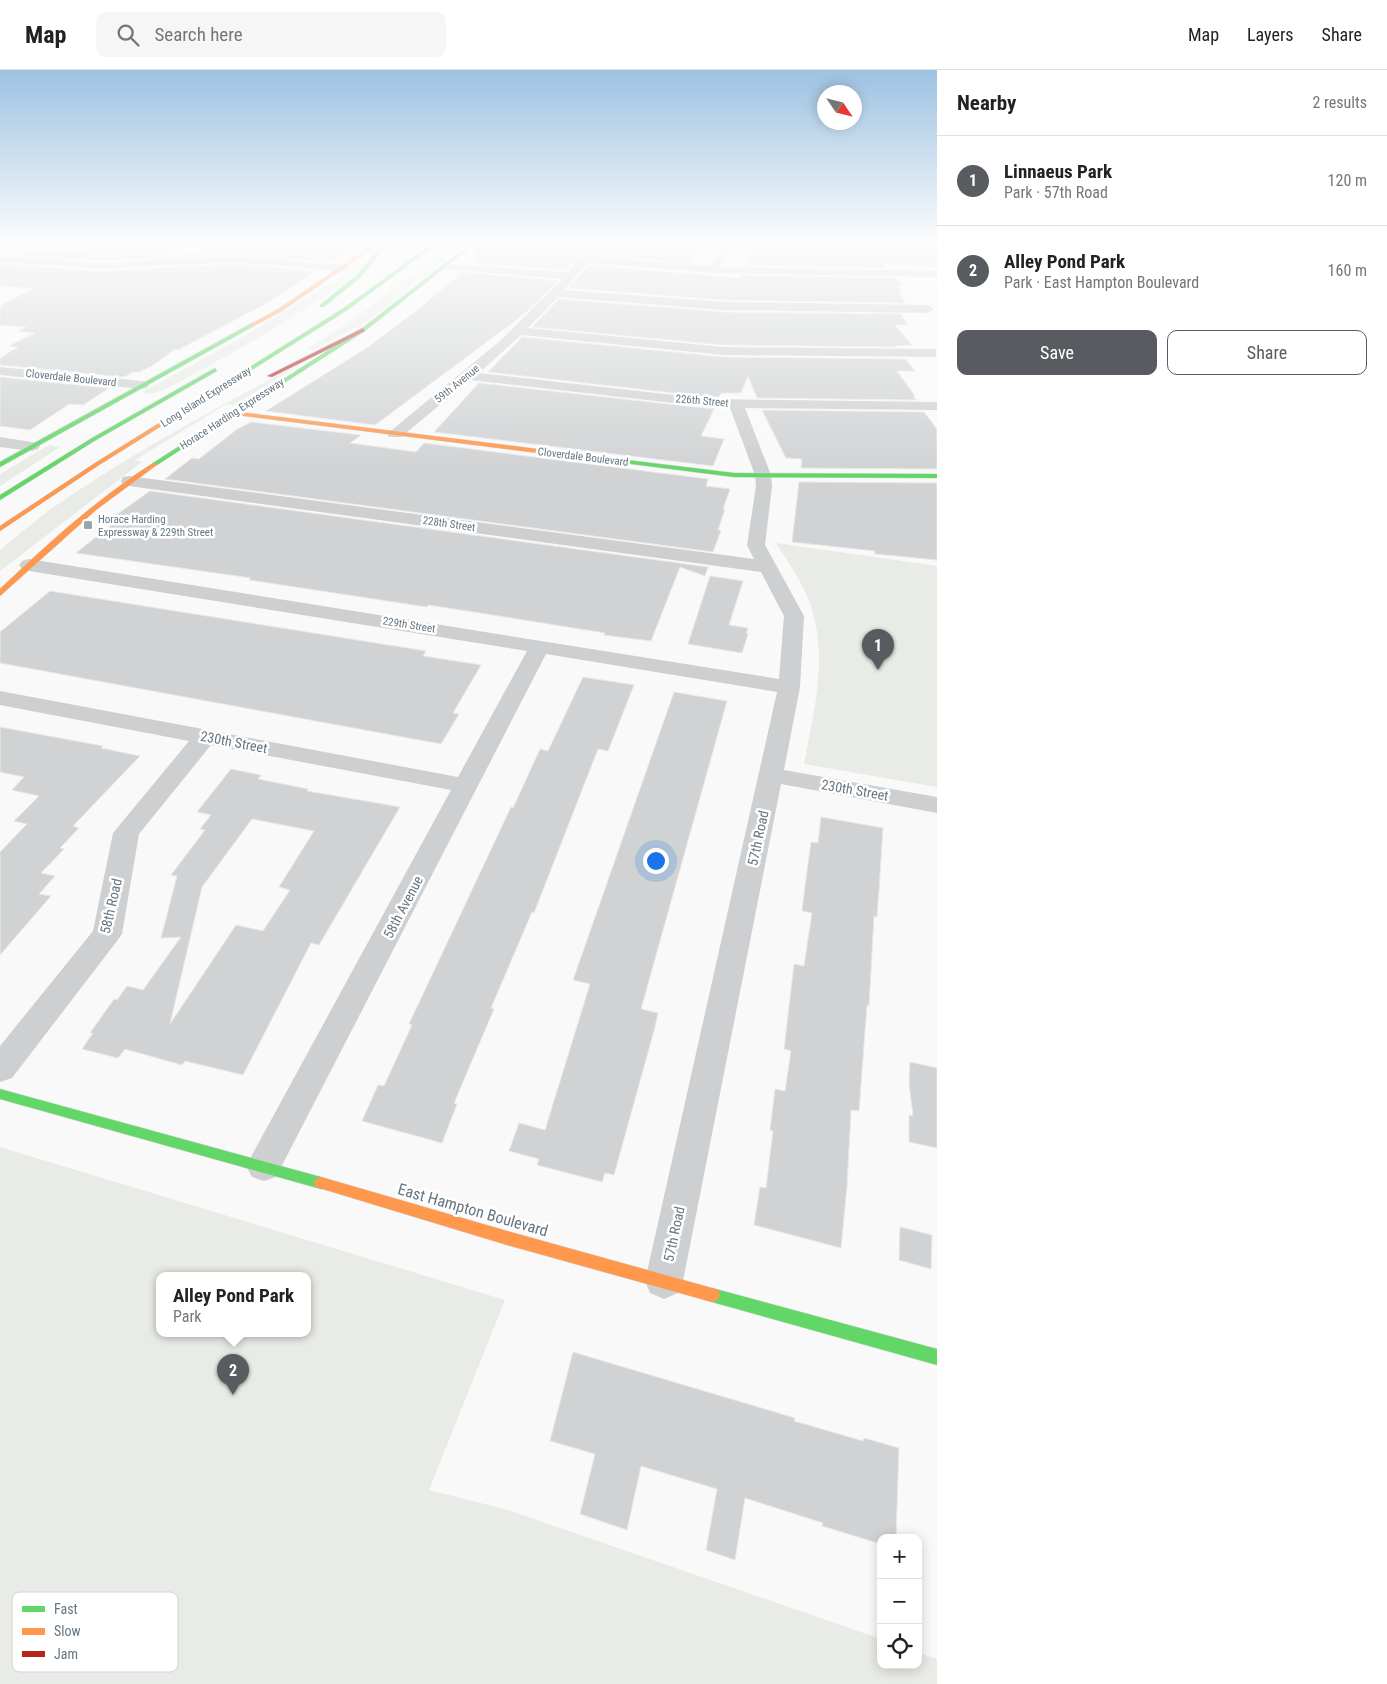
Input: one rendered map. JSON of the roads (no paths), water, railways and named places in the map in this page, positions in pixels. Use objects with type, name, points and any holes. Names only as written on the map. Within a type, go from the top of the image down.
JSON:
[{"type":"main road","points":[[0,465],[263,319]]},
{"type":"main road","name":"Long Island Expressway","points":[[0,529],[98,464],[330,319]]},
{"type":"main road","name":"Horace Harding Expressway","points":[[0,594],[29,565],[129,481],[377,319]]},
{"type":"main road","points":[[260,380],[363,330]]},
{"type":"main road","name":"Long Island Expressway","points":[[0,498],[86,444],[222,366]]},
{"type":"main road","points":[[98,464],[226,397]]},
{"type":"main road","name":"Cloverdale Boulevard","points":[[231,414],[734,474],[937,476]]},
{"type":"main road","name":"East Hampton Boulevard","points":[[0,1094],[264,1166],[507,1238],[937,1356]]},
{"type":"street","name":"59th Avenue","points":[[395,434],[468,376],[531,319]]},
{"type":"street","points":[[519,331],[724,351],[936,351]]},
{"type":"street","name":"Cloverdale Boulevard","points":[[0,371],[142,386]]},
{"type":"street","name":"226th Street","points":[[468,376],[736,404],[937,406]]},
{"type":"street","name":"57th Road","points":[[664,1280],[772,775],[789,687],[794,616],[756,544],[764,486],[763,475],[736,404]]},
{"type":"street","points":[[0,442],[32,446]]},
{"type":"street","name":"228th Street","points":[[129,481],[769,567]]},
{"type":"street","name":"229th Street","points":[[29,565],[789,687]]},
{"type":"street","name":"58th Avenue","points":[[264,1166],[540,646]]},
{"type":"street","name":"230th Street","points":[[0,698],[467,786]]},
{"type":"street","name":"58th Road","points":[[0,1069],[107,934],[126,833],[206,736]]},
{"type":"street","name":"230th Street","points":[[772,775],[937,805]]},
{"type":"place","name":"Horace Harding Expressway & 229th Street","points":[[88,525]]},
{"type":"place","name":"Linnaeus Park","points":[[878,670]]},
{"type":"place","name":"Alley Pond Park","points":[[233,1395]]}]
